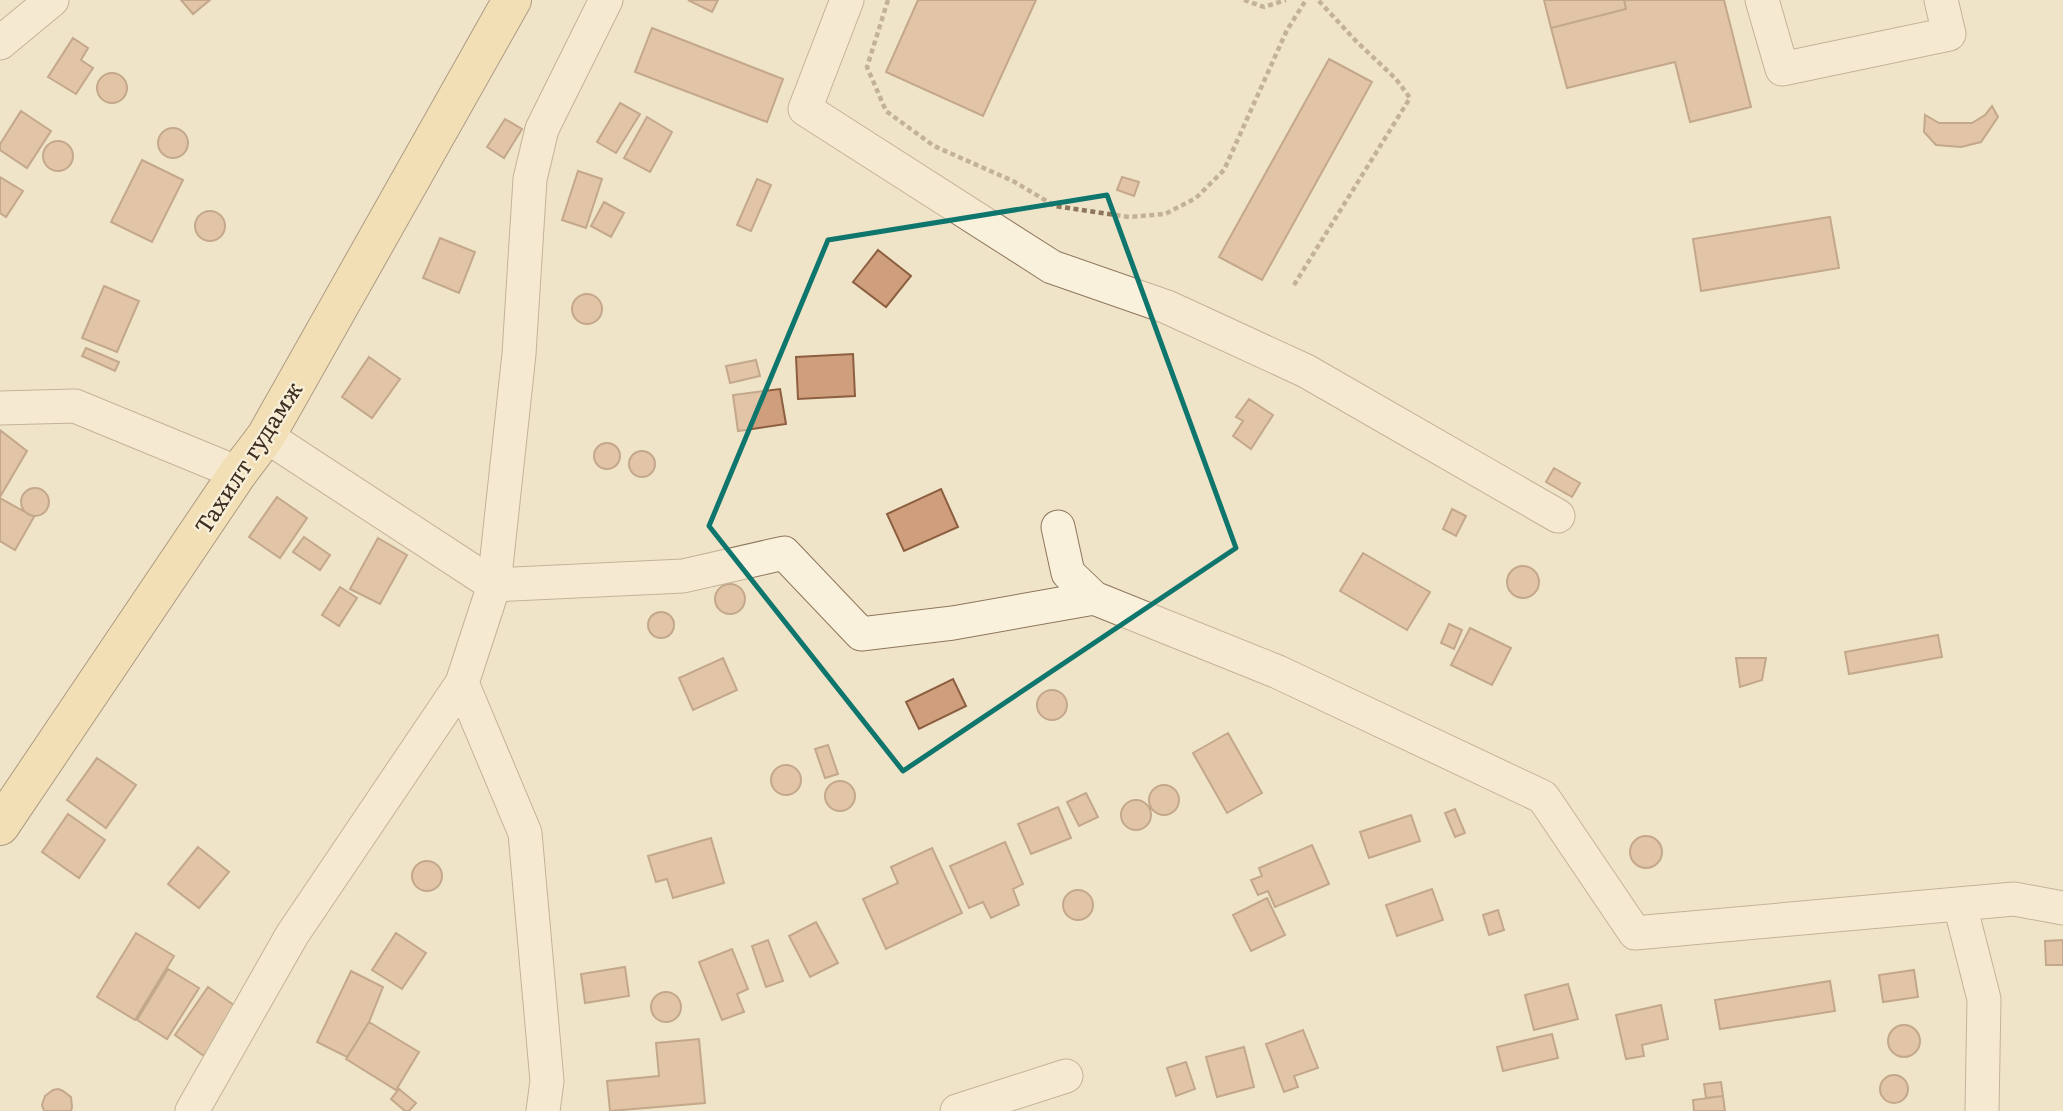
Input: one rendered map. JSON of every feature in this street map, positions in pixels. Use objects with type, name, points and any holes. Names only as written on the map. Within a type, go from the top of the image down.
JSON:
[{"type":"main road","name":"Тахилт гудамж","points":[[0,826],[238,473],[266,436],[512,0]]},
{"type":"street","points":[[0,43],[52,0]]},
{"type":"street","points":[[192,1111],[292,935],[462,683],[494,585],[519,354],[530,179],[542,129],[606,0]]},
{"type":"street","points":[[847,0],[806,109],[1052,267],[1167,307],[1306,371],[1558,516]]},
{"type":"street","points":[[1762,0],[1782,69],[1949,34],[1946,1]]},
{"type":"street","points":[[0,408],[75,406],[238,473]]},
{"type":"street","points":[[266,436],[494,585],[683,576],[785,554],[861,634],[953,623],[1094,597]]},
{"type":"street","points":[[1058,527],[1068,573],[1094,597],[1278,672],[1543,797],[1635,933],[2014,900],[2063,908]]},
{"type":"street","points":[[462,683],[524,833],[545,1096],[524,1111]]},
{"type":"street","points":[[1960,905],[1984,999],[1982,1111]]},
{"type":"street","points":[[957,1111],[1066,1076]]},
{"type":"path","points":[[888,0],[867,66],[886,111],[934,146],[1013,181],[1055,206],[1129,217],[1165,214],[1196,198],[1224,170],[1287,30],[1306,0]]},
{"type":"path","points":[[1244,0],[1264,7],[1286,0]]},
{"type":"path","points":[[1294,285],[1410,98],[1396,79],[1318,0]]},
{"type":"highlighted area","points":[[1107,195],[1236,548],[903,771],[709,526],[828,240]]},
{"type":"building","points":[[181,0],[210,0],[193,14]]},
{"type":"building","points":[[688,0],[718,0],[712,12]]},
{"type":"building","points":[[918,0],[1036,0],[983,116],[886,72]]},
{"type":"building","points":[[1544,0],[1624,0],[1626,9],[1551,28]]},
{"type":"building","points":[[1624,0],[1724,0],[1751,107],[1690,122],[1675,62],[1567,88],[1551,28],[1626,9]]},
{"type":"building","points":[[652,28],[783,79],[767,122],[635,72]]},
{"type":"building","points":[[73,38],[88,48],[81,60],[93,68],[76,94],[48,77]]},
{"type":"building","points":[[1329,59],[1372,82],[1262,280],[1219,257]]},
{"type":"building","points":[[112,73],[123,77],[127,88],[123,99],[112,103],[101,99],[97,88],[101,77]]},
{"type":"building","points":[[620,103],[640,114],[616,153],[597,142]]},
{"type":"building","points":[[1992,106],[1998,117],[1981,142],[1961,147],[1936,145],[1924,132],[1925,115],[1939,123],[1972,123],[1985,115]]},
{"type":"building","points":[[21,111],[51,131],[27,168],[0,150],[0,144]]},
{"type":"building","points":[[647,117],[672,132],[650,172],[624,158]]},
{"type":"building","points":[[505,119],[522,129],[504,158],[487,147]]},
{"type":"building","points":[[173,128],[184,132],[188,143],[184,154],[173,158],[162,154],[158,143],[162,132]]},
{"type":"building","points":[[58,141],[69,145],[73,156],[69,167],[58,171],[47,167],[43,156],[47,145]]},
{"type":"building","points":[[142,160],[183,180],[152,242],[111,222]]},
{"type":"building","points":[[578,171],[602,179],[586,228],[562,220]]},
{"type":"building","points":[[0,177],[23,191],[6,217],[0,213]]},
{"type":"building","points":[[1122,177],[1139,182],[1134,196],[1117,190]]},
{"type":"building","points":[[757,179],[771,185],[751,231],[737,225]]},
{"type":"building","points":[[604,202],[624,213],[611,237],[591,226]]},
{"type":"building","points":[[210,211],[221,215],[225,226],[221,237],[210,241],[199,237],[195,226],[199,215]]},
{"type":"building","points":[[1830,217],[1839,268],[1701,291],[1693,239]]},
{"type":"building","points":[[440,238],[475,252],[459,293],[423,278]]},
{"type":"building","points":[[878,250],[911,276],[886,307],[853,282]]},
{"type":"building","points":[[104,286],[139,301],[117,352],[82,338]]},
{"type":"building","points":[[587,294],[598,298],[602,309],[598,320],[587,324],[576,320],[572,309],[576,298]]},
{"type":"building","points":[[86,348],[119,362],[115,371],[82,356]]},
{"type":"building","points":[[853,354],[855,396],[798,399],[796,357]]},
{"type":"building","points":[[369,357],[400,379],[372,418],[342,397]]},
{"type":"building","points":[[756,360],[760,376],[730,383],[726,366]]},
{"type":"building","points":[[780,389],[786,424],[738,431],[733,395]]},
{"type":"building","points":[[1249,399],[1273,415],[1251,449],[1233,436],[1243,421],[1236,417]]},
{"type":"building","points":[[0,430],[27,451],[0,497]]},
{"type":"building","points":[[607,443],[616,447],[620,456],[616,465],[607,469],[598,465],[594,456],[598,447]]},
{"type":"building","points":[[642,451],[651,455],[655,464],[651,473],[642,477],[633,473],[629,464],[633,455]]},
{"type":"building","points":[[1554,468],[1580,483],[1572,497],[1546,482]]},
{"type":"building","points":[[35,488],[45,492],[49,502],[45,512],[35,516],[25,512],[21,502],[25,492]]},
{"type":"building","points":[[941,489],[958,527],[904,551],[887,514]]},
{"type":"building","points":[[277,497],[307,518],[280,558],[249,537]]},
{"type":"building","points":[[0,498],[34,517],[15,550],[0,541]]},
{"type":"building","points":[[1452,509],[1466,516],[1456,536],[1443,529]]},
{"type":"building","points":[[304,537],[330,555],[320,570],[293,552]]},
{"type":"building","points":[[378,538],[407,555],[380,604],[350,589]]},
{"type":"building","points":[[1363,553],[1430,592],[1407,630],[1340,591]]},
{"type":"building","points":[[1523,566],[1534,571],[1539,582],[1534,593],[1523,598],[1512,593],[1507,582],[1512,571]]},
{"type":"building","points":[[730,584],[741,588],[745,599],[741,610],[730,614],[719,610],[715,599],[719,588]]},
{"type":"building","points":[[340,587],[357,598],[339,626],[322,615]]},
{"type":"building","points":[[661,612],[670,616],[674,625],[670,634],[661,638],[652,634],[648,625],[652,616]]},
{"type":"building","points":[[1449,624],[1462,630],[1454,649],[1441,643]]},
{"type":"building","points":[[1470,628],[1511,648],[1492,685],[1451,665]]},
{"type":"building","points":[[1938,635],[1942,657],[1849,674],[1845,652]]},
{"type":"building","points":[[723,658],[737,690],[693,710],[679,678]]},
{"type":"building","points":[[1736,658],[1766,658],[1762,680],[1740,687]]},
{"type":"building","points":[[953,679],[966,706],[919,729],[906,702]]},
{"type":"building","points":[[1052,690],[1063,694],[1067,705],[1063,716],[1052,720],[1041,716],[1037,705],[1041,694]]},
{"type":"building","points":[[1228,733],[1262,793],[1227,813],[1193,753]]},
{"type":"building","points":[[828,745],[838,774],[825,778],[815,749]]},
{"type":"building","points":[[97,758],[136,785],[106,828],[67,800]]},
{"type":"building","points":[[786,765],[797,769],[801,780],[797,791],[786,795],[775,791],[771,780],[775,769]]},
{"type":"building","points":[[840,781],[851,785],[855,796],[851,807],[840,811],[829,807],[825,796],[829,785]]},
{"type":"building","points":[[1164,785],[1175,789],[1179,800],[1175,811],[1164,815],[1153,811],[1149,800],[1153,789]]},
{"type":"building","points":[[1086,793],[1098,817],[1079,826],[1067,802]]},
{"type":"building","points":[[1136,800],[1147,804],[1151,815],[1147,826],[1136,830],[1125,826],[1121,815],[1125,804]]},
{"type":"building","points":[[1058,807],[1071,838],[1031,854],[1018,824]]},
{"type":"building","points":[[1455,809],[1465,833],[1455,837],[1445,813]]},
{"type":"building","points":[[68,814],[105,840],[79,878],[42,852]]},
{"type":"building","points":[[1411,815],[1420,841],[1369,858],[1360,832]]},
{"type":"building","points":[[1646,836],[1657,841],[1662,852],[1657,863],[1646,868],[1635,863],[1630,852],[1635,841]]},
{"type":"building","points":[[711,838],[724,883],[673,898],[667,879],[656,882],[648,856]]},
{"type":"building","points":[[1005,842],[1023,884],[1013,889],[1019,905],[991,918],[983,902],[969,908],[950,866]]},
{"type":"building","points":[[1312,845],[1329,884],[1275,907],[1268,891],[1258,895],[1251,880],[1262,876],[1259,868]]},
{"type":"building","points":[[198,847],[229,872],[199,908],[168,884]]},
{"type":"building","points":[[932,848],[962,913],[886,949],[863,899],[898,883],[891,867]]},
{"type":"building","points":[[427,861],[438,865],[442,876],[438,887],[427,891],[416,887],[412,876],[416,865]]},
{"type":"building","points":[[1432,889],[1443,920],[1397,936],[1386,905]]},
{"type":"building","points":[[1078,890],[1089,894],[1093,905],[1089,916],[1078,920],[1067,916],[1063,905],[1067,894]]},
{"type":"building","points":[[1267,898],[1285,935],[1251,951],[1233,915]]},
{"type":"building","points":[[1498,910],[1504,930],[1489,935],[1483,915]]},
{"type":"building","points":[[816,922],[838,963],[810,977],[789,936]]},
{"type":"building","points":[[136,933],[174,956],[135,1020],[97,997]]},
{"type":"building","points":[[396,933],[426,953],[402,989],[372,970]]},
{"type":"building","points":[[768,940],[783,981],[766,987],[752,946]]},
{"type":"building","points":[[2063,940],[2063,965],[2046,965],[2045,941]]},
{"type":"building","points":[[732,949],[748,989],[737,994],[744,1012],[722,1020],[699,962]]},
{"type":"building","points":[[625,967],[629,996],[585,1003],[581,974]]},
{"type":"building","points":[[168,969],[199,988],[167,1039],[137,1020]]},
{"type":"building","points":[[1914,970],[1918,997],[1883,1002],[1879,975]]},
{"type":"building","points":[[351,971],[383,987],[369,1022],[347,1057],[317,1042]]},
{"type":"building","points":[[1830,981],[1835,1011],[1720,1029],[1715,1000]]},
{"type":"building","points":[[1568,984],[1578,1019],[1534,1030],[1525,995]]},
{"type":"building","points":[[208,987],[238,1008],[204,1056],[175,1035]]},
{"type":"building","points":[[666,992],[677,996],[681,1007],[677,1018],[666,1022],[655,1018],[651,1007],[655,996]]},
{"type":"building","points":[[1661,1005],[1668,1039],[1642,1045],[1644,1056],[1626,1059],[1616,1015]]},
{"type":"building","points":[[369,1022],[419,1052],[396,1090],[346,1059]]},
{"type":"building","points":[[1904,1025],[1915,1030],[1920,1041],[1915,1052],[1904,1057],[1893,1052],[1888,1041],[1893,1030]]},
{"type":"building","points":[[1303,1030],[1318,1068],[1294,1076],[1298,1087],[1284,1092],[1266,1044]]},
{"type":"building","points":[[1552,1034],[1558,1058],[1503,1071],[1497,1047]]},
{"type":"building","points":[[699,1039],[705,1103],[610,1111],[607,1081],[659,1076],[656,1043]]},
{"type":"building","points":[[1244,1047],[1254,1087],[1217,1097],[1206,1057]]},
{"type":"building","points":[[1186,1062],[1195,1089],[1176,1096],[1167,1068]]},
{"type":"building","points":[[1894,1075],[1904,1079],[1908,1089],[1904,1099],[1894,1103],[1884,1099],[1880,1089],[1884,1079]]},
{"type":"building","points":[[1721,1082],[1723,1096],[1706,1098],[1704,1084]]},
{"type":"building","points":[[58,1089],[71,1097],[71,1111],[44,1111],[42,1105],[45,1096]]},
{"type":"building","points":[[399,1089],[416,1103],[409,1111],[405,1111],[391,1099]]},
{"type":"building","points":[[1723,1096],[1725,1111],[1694,1111],[1693,1100]]}]
